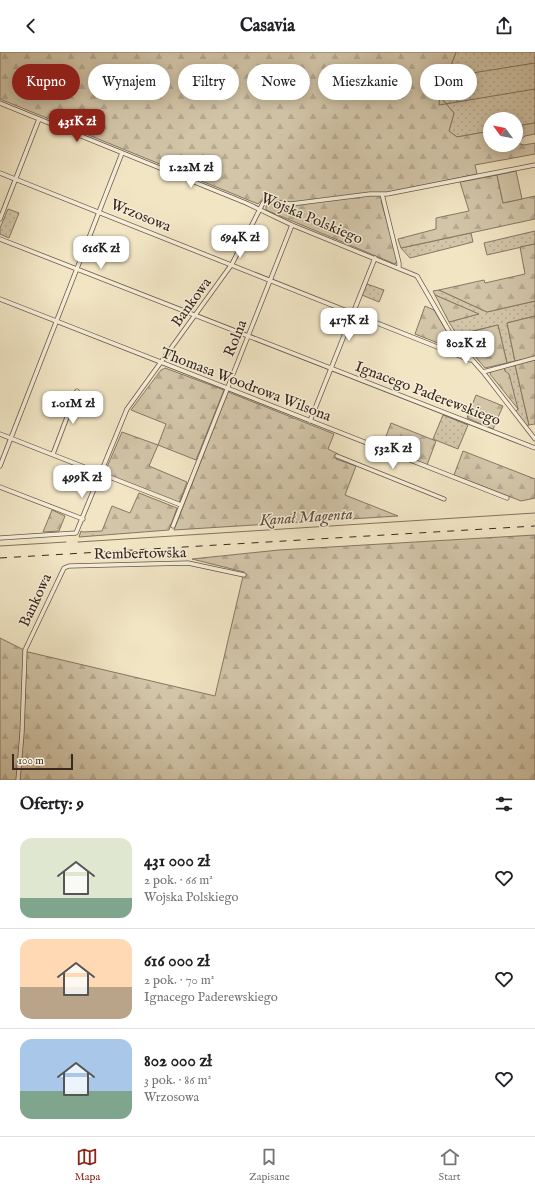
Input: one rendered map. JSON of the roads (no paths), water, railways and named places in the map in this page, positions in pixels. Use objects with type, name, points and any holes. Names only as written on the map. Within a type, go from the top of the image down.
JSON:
[{"type":"street","name":"Wojska Polskiego","points":[[0,103],[413,274],[421,282],[453,338],[473,361]]},
{"type":"street","points":[[0,219],[39,119]]},
{"type":"street","points":[[0,466],[122,153]]},
{"type":"street","points":[[259,209],[263,203],[268,200],[291,204],[370,194],[382,194],[535,166]]},
{"type":"street","name":"Wrzosowa","points":[[0,173],[353,312],[473,361]]},
{"type":"street","points":[[382,194],[400,263],[399,268]]},
{"type":"street","name":"Bankowa","points":[[0,538],[75,534],[83,519],[126,409],[196,316],[232,264],[259,209]]},
{"type":"street","name":"Rolna","points":[[173,526],[292,225]]},
{"type":"street","name":"Ignacego Paderewskiego","points":[[0,239],[535,447]]},
{"type":"street","points":[[310,421],[375,258]]},
{"type":"street","name":"Thomasa Woodrowa Wilsona","points":[[0,299],[507,498]]},
{"type":"street","points":[[483,372],[535,358]]},
{"type":"street","points":[[473,361],[535,439]]},
{"type":"street","points":[[53,454],[78,391]]},
{"type":"street","points":[[0,434],[181,505]]},
{"type":"street","points":[[337,456],[444,499]]},
{"type":"street","points":[[0,487],[83,519]]},
{"type":"street","name":"Rembertowska","points":[[61,572],[64,568],[69,566],[188,563],[244,575]]},
{"type":"street","name":"Bankowa","points":[[18,780],[22,733],[25,650],[61,572]]},
{"type":"waterway","points":[[535,63],[441,78],[439,105],[535,89]]},
{"type":"waterway","name":"Kanał Magenta","points":[[78,542],[535,513]]},
{"type":"waterway","name":"Kanał Magenta","points":[[0,546],[66,542]]},
{"type":"railway","points":[[0,558],[535,526]]}]
